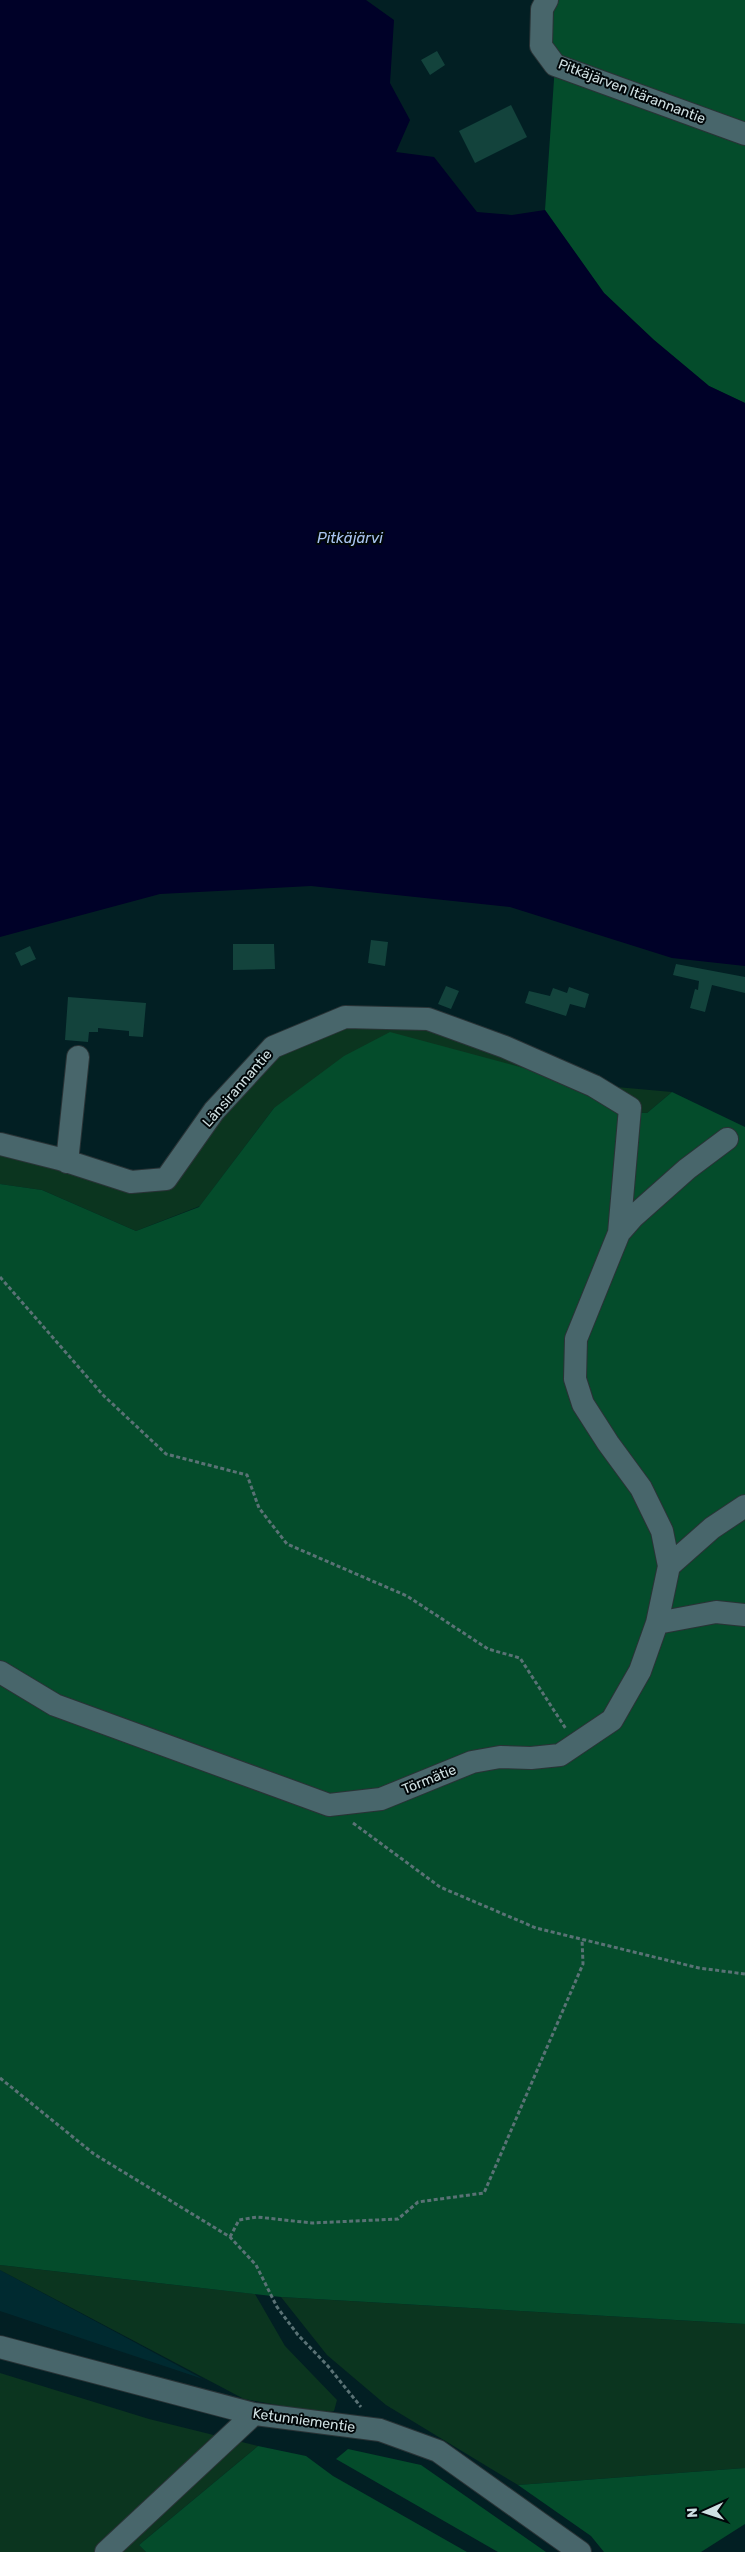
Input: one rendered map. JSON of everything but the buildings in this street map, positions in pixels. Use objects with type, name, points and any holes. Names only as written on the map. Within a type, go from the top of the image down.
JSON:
[{"type":"street","name":"Pitkäjärven Itärannantie","points":[[546,0],[542,9],[541,46],[555,65],[745,134]]},
{"type":"street","name":"Länsirannantie","points":[[0,1144],[131,1182],[166,1179],[214,1111],[273,1047],[345,1017],[428,1019],[505,1047],[594,1086],[630,1108],[619,1233]]},
{"type":"street","points":[[67,1162],[78,1057]]},
{"type":"street","points":[[669,1566],[662,1531],[641,1488],[608,1443],[583,1404],[575,1379],[576,1339],[619,1233],[633,1217],[687,1169],[727,1139]]},
{"type":"street","points":[[669,1566],[712,1528],[745,1506]]},
{"type":"street","name":"Törmätie","points":[[0,1672],[55,1705],[329,1805],[381,1799],[472,1762],[500,1757],[531,1758],[560,1755],[612,1720],[640,1671],[657,1623],[669,1566]]},
{"type":"street","points":[[657,1623],[716,1612],[745,1614]]},
{"type":"street","name":"Ketunniementie","points":[[0,2347],[254,2414],[380,2430],[438,2450],[580,2552]]},
{"type":"street","points":[[106,2552],[254,2414]]},
{"type":"path","points":[[0,1277],[104,1395],[166,1454],[247,1475],[259,1508],[286,1544],[407,1596],[488,1649],[520,1658],[576,1744]]},
{"type":"path","points":[[329,1805],[440,1887],[536,1928],[699,1968],[745,1974]]},
{"type":"path","points":[[230,2236],[239,2220],[257,2217],[312,2224],[398,2219],[418,2202],[484,2193],[583,1964],[582,1939]]},
{"type":"path","points":[[0,2078],[94,2154],[230,2236],[256,2264],[277,2308],[380,2430]]},
{"type":"shaded area","points":[[0,2270],[203,2379],[0,2311]]},
{"type":"green space","points":[[547,0],[745,0],[745,403],[709,386],[654,340],[604,293],[545,210],[555,65]]},
{"type":"green space","points":[[345,1017],[428,1019],[594,1085],[672,1092],[647,1113],[623,1112],[590,1099],[274,1108],[200,1206],[136,1231],[42,1190],[0,1184],[0,1144],[166,1179],[273,1047]]},
{"type":"green space","points":[[390,1032],[531,1070],[623,1112],[647,1113],[672,1092],[745,1127],[745,2324],[281,2297],[0,2265],[0,1184],[42,1190],[136,1231],[199,1207],[274,1108],[344,1056]]},
{"type":"green space","points":[[0,2265],[255,2294],[285,2346],[337,2400],[334,2411],[322,2413],[244,2399],[0,2270]]},
{"type":"green space","points":[[281,2297],[745,2324],[745,2468],[518,2485],[386,2405],[327,2355]]},
{"type":"green space","points":[[0,2373],[149,2419],[258,2446],[139,2545],[146,2552],[0,2552]]},
{"type":"green space","points":[[258,2446],[306,2456],[333,2476],[467,2552],[146,2552],[139,2545]]},
{"type":"green space","points":[[348,2449],[421,2465],[546,2552],[498,2552],[336,2459]]},
{"type":"green space","points":[[745,2468],[745,2524],[701,2552],[604,2552],[591,2536],[518,2485]]},
{"type":"water","name":"Pitkäjärvi","points":[[0,0],[366,0],[394,20],[390,83],[410,120],[396,152],[434,157],[477,212],[512,215],[545,210],[604,293],[654,340],[709,386],[745,403],[745,966],[672,958],[510,907],[311,886],[160,894],[0,937]]}]
